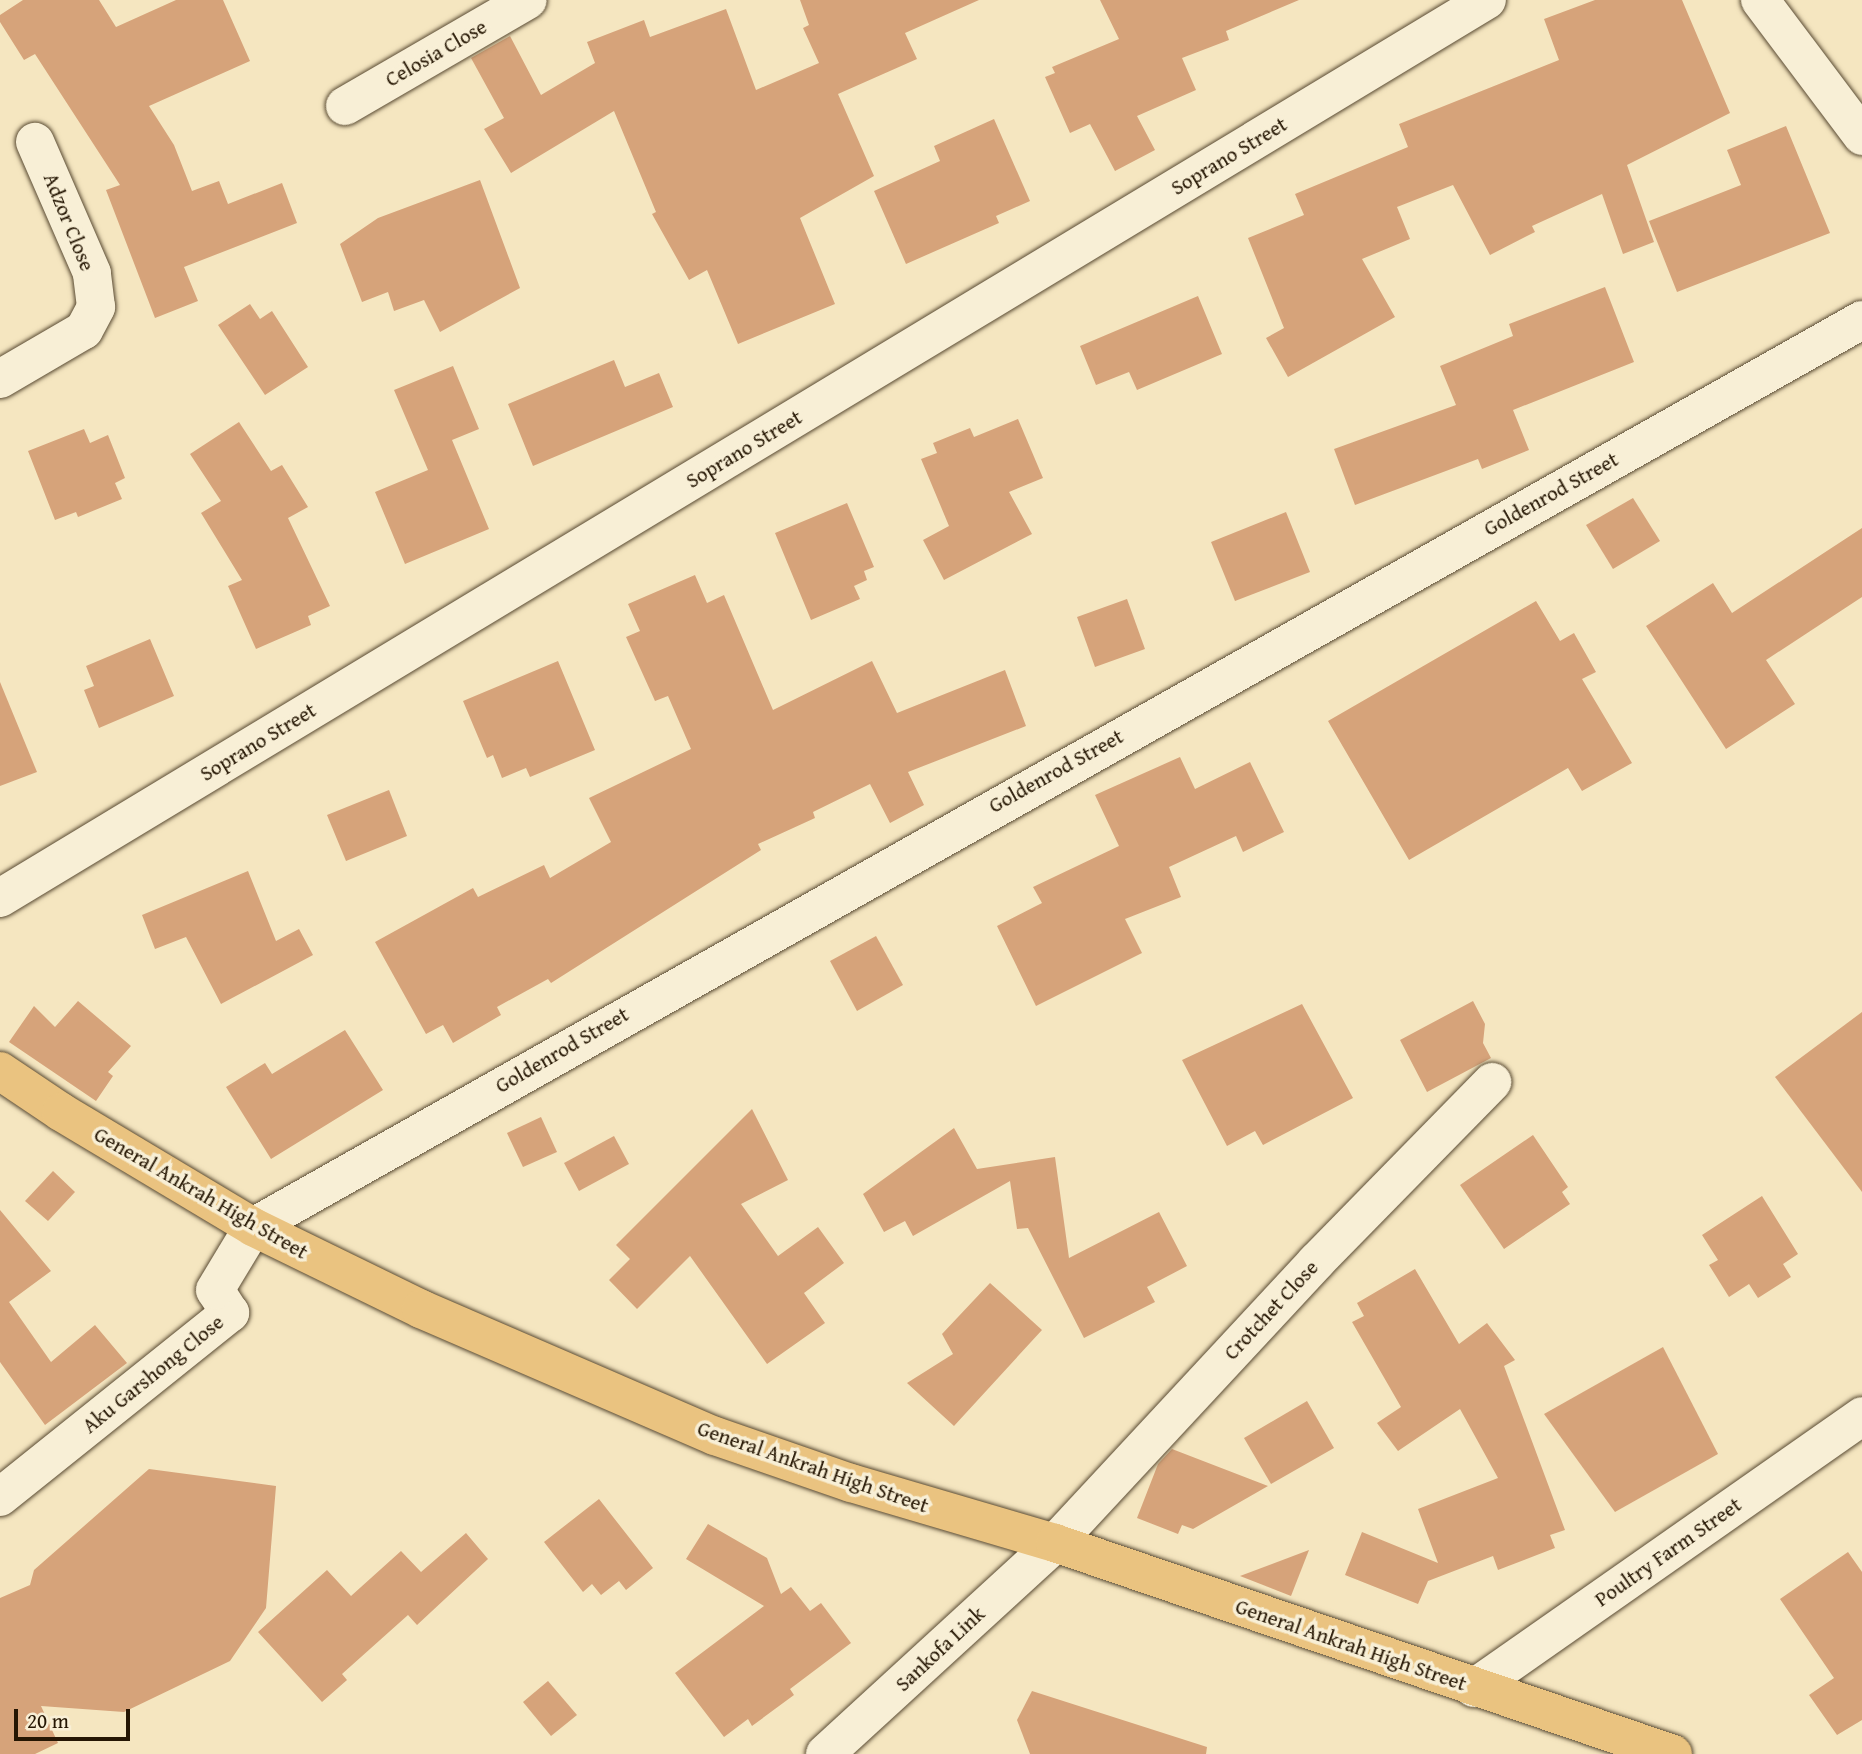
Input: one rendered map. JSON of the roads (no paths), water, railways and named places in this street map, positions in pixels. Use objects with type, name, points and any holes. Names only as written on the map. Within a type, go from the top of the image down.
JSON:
[{"type":"main road","name":"General Ankrah High Street","points":[[0,1071],[61,1112],[253,1227],[422,1309],[715,1436],[850,1483],[1055,1543],[1474,1688],[1630,1747],[1673,1754]]},
{"type":"street","name":"Celosia Close","points":[[345,106],[528,0]]},
{"type":"street","name":"Soprano Street","points":[[0,898],[1488,0]]},
{"type":"street","points":[[1760,0],[1862,136]]},
{"type":"street","name":"Adzor Close","points":[[0,379],[84,330],[96,306],[92,273],[35,142]]},
{"type":"street","name":"Goldenrod Street","points":[[253,1227],[1862,320]]},
{"type":"street","name":"Crotchet Close","points":[[1055,1543],[1316,1262],[1492,1082]]},
{"type":"street","name":"Aku Garshong Close","points":[[0,1497],[230,1313],[215,1290],[253,1227]]},
{"type":"street","name":"Poultry Farm Street","points":[[1474,1688],[1862,1416]]},
{"type":"street","name":"Sankofa Link","points":[[825,1754],[1055,1543]]}]
